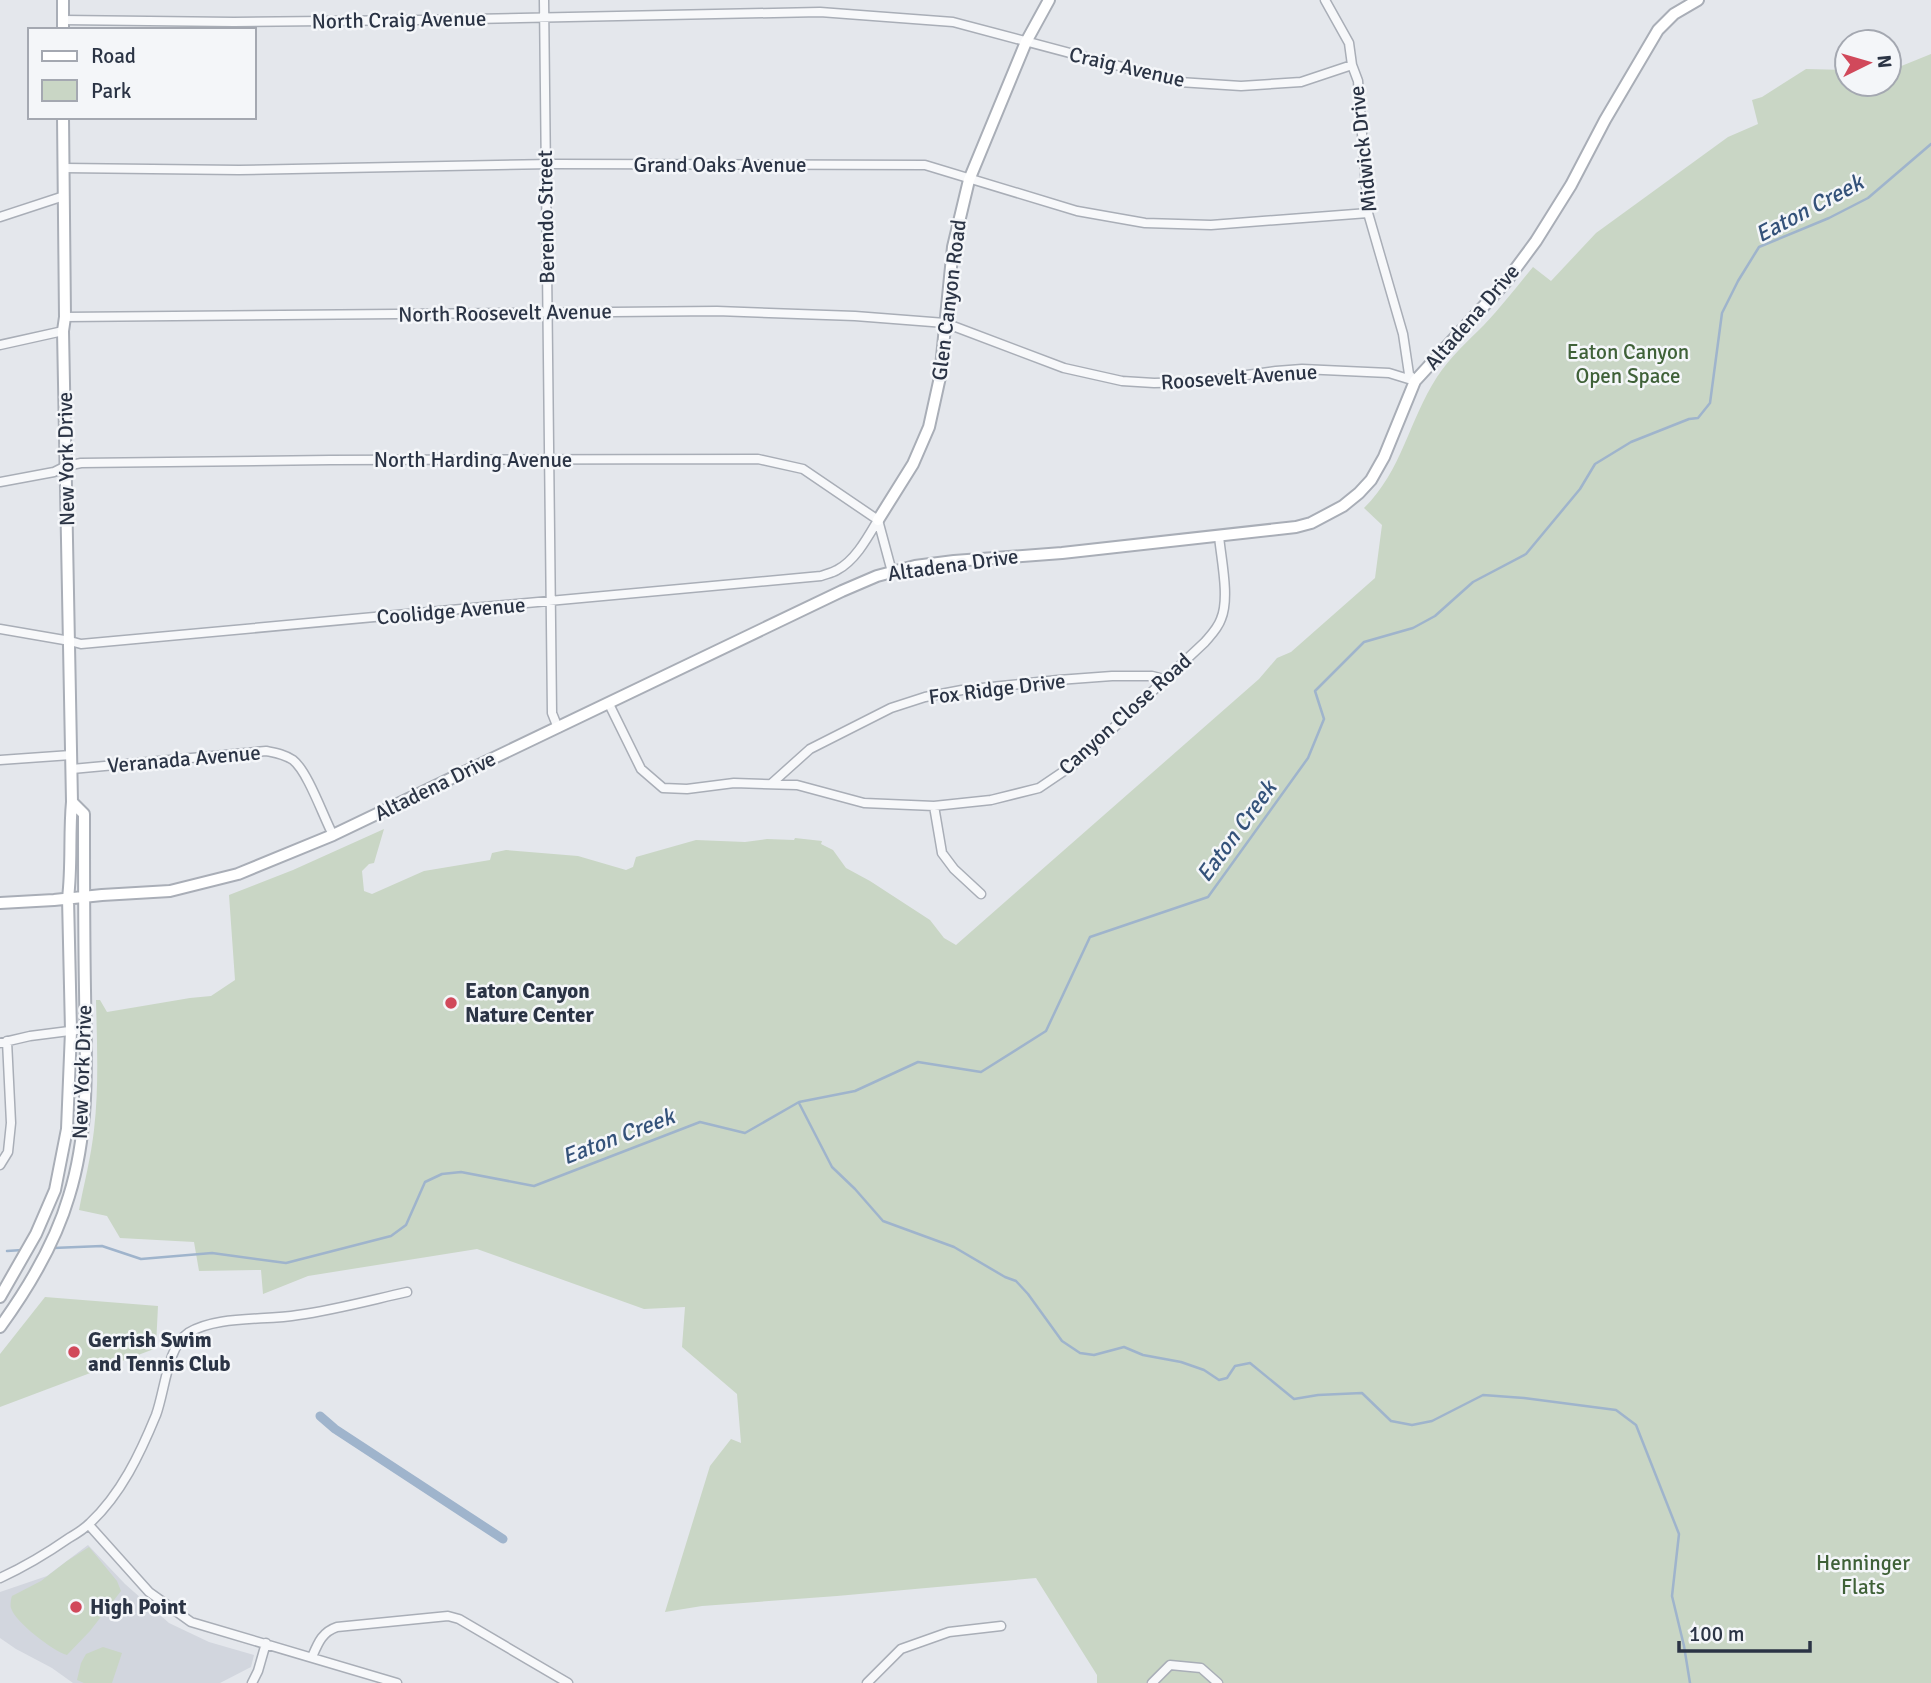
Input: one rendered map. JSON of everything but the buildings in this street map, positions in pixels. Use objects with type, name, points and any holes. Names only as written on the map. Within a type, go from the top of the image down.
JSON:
[{"type":"main road","points":[[63,0],[63,25]]},
{"type":"main road","name":"Glen Canyon Road","points":[[878,520],[913,464],[929,427],[940,377],[953,247],[969,180],[1026,42],[1049,0]]},
{"type":"main road","name":"Altadena Drive","points":[[0,903],[170,891],[238,874],[333,835],[842,591],[891,572],[954,561],[1062,553],[1296,527],[1319,520],[1359,494],[1371,480],[1384,457],[1415,381],[1505,283],[1536,241],[1571,185],[1605,120],[1658,30],[1674,14],[1698,0]]},
{"type":"main road","name":"New York Drive","points":[[3,1293],[36,1234],[55,1190],[67,1129],[71,1031],[68,898],[72,769],[63,331],[63,119]]},
{"type":"main road","name":"New York Drive","points":[[0,1327],[32,1281],[60,1226],[81,1142],[85,1094],[84,814],[72,802]]},
{"type":"street","name":"Berendo Street","points":[[544,0],[552,713],[558,728]]},
{"type":"street","name":"Midwick Drive","points":[[1325,0],[1349,43],[1352,65],[1359,81],[1368,213],[1403,334],[1409,374],[1415,381]]},
{"type":"street","name":"North Craig Avenue","points":[[63,25],[820,12],[953,22],[1026,42]]},
{"type":"street","name":"Craig Avenue","points":[[1026,42],[1179,82],[1241,86],[1301,82],[1352,65]]},
{"type":"street","name":"Grand Oaks Avenue","points":[[64,168],[239,170],[545,164],[925,165],[1077,211],[1145,223],[1232,224],[1368,213]]},
{"type":"street","points":[[0,216],[64,196]]},
{"type":"street","name":"North Roosevelt Avenue","points":[[65,317],[717,311],[855,316],[945,323]]},
{"type":"street","name":"Roosevelt Avenue","points":[[945,323],[1064,368],[1122,380],[1154,383],[1196,382],[1302,369],[1388,373],[1415,381]]},
{"type":"street","points":[[0,345],[63,331]]},
{"type":"street","name":"North Harding Avenue","points":[[0,482],[54,472],[81,463],[758,459],[803,469],[878,520]]},
{"type":"street","points":[[878,520],[891,572]]},
{"type":"street","name":"Coolidge Avenue","points":[[0,629],[81,644],[821,576],[848,562],[878,520]]},
{"type":"street","name":"Canyon Close Road","points":[[609,704],[641,769],[663,788],[687,789],[734,782],[797,785],[864,803],[934,806],[991,800],[1039,788],[1076,763],[1205,642],[1222,618],[1224,595],[1219,536]]},
{"type":"street","name":"Fox Ridge Drive","points":[[771,784],[810,749],[891,708],[925,697],[962,690],[1071,679],[1111,676],[1152,676],[1164,679]]},
{"type":"street","name":"Veranada Avenue","points":[[72,769],[266,751],[282,754],[303,770],[333,835]]},
{"type":"street","points":[[0,760],[71,755]]},
{"type":"street","points":[[934,806],[942,853],[954,869],[981,894]]},
{"type":"street","points":[[0,1166],[8,1152],[11,1123],[4,1042],[85,1029]]},
{"type":"street","points":[[0,1578],[36,1561],[89,1525],[108,1504],[133,1466],[156,1413],[169,1360],[176,1345],[185,1335],[198,1327],[211,1324],[297,1315],[407,1292]]},
{"type":"street","points":[[89,1525],[149,1592],[191,1622],[397,1683]]},
{"type":"street","points":[[312,1657],[321,1638],[337,1627],[448,1616],[459,1619],[568,1683]]},
{"type":"street","points":[[867,1683],[901,1648],[949,1632],[1001,1626]]},
{"type":"street","points":[[252,1683],[266,1643]]},
{"type":"street","points":[[1152,1683],[1170,1665],[1200,1668],[1218,1683]]},
{"type":"shaded area","name":"High Point","points":[[88,1545],[125,1584],[169,1623],[209,1642],[254,1655],[251,1667],[220,1683],[73,1683],[0,1638],[0,1592],[47,1576]]},
{"type":"green space","points":[[1931,54],[1931,1683],[1097,1683],[1097,1675],[1036,1578],[702,1606],[665,1612],[710,1466],[731,1439],[741,1443],[737,1394],[682,1347],[685,1307],[644,1309],[477,1249],[308,1276],[263,1294],[261,1270],[199,1271],[194,1242],[120,1238],[107,1216],[79,1210],[96,1114],[96,1000],[100,1000],[107,1012],[211,996],[235,980],[229,895],[384,829],[374,863],[362,871],[364,891],[372,894],[424,871],[490,860],[492,853],[506,850],[578,856],[626,870],[633,867],[636,857],[696,840],[745,842],[795,838],[822,841],[821,844],[833,850],[846,868],[930,920],[944,938],[956,945],[1259,679],[1277,658],[1291,652],[1375,578],[1382,525],[1364,508],[1387,478],[1427,393],[1442,370],[1491,318],[1533,267],[1551,281],[1596,233],[1728,137],[1758,124],[1752,100],[1762,97],[1806,69],[1833,70],[1833,98],[1903,98],[1903,65]]},
{"type":"green space","name":"Gerrish Swim and Tennis Club","points":[[45,1297],[158,1306],[156,1346],[0,1407],[0,1354]]},
{"type":"green space","points":[[89,1547],[117,1581],[121,1591],[90,1631],[67,1655],[44,1642],[19,1621],[11,1608],[11,1598],[41,1581]]},
{"type":"green space","points":[[103,1647],[122,1653],[112,1683],[84,1683],[77,1680],[86,1654]]},
{"type":"waterway","name":"Eaton Creek","points":[[53,1248],[102,1246],[141,1259],[212,1253],[286,1263],[391,1236],[406,1225],[425,1182],[442,1174],[461,1172],[534,1186],[700,1122],[745,1133],[799,1102],[855,1091],[918,1062],[981,1072],[1046,1031],[1090,937],[1208,897],[1308,758],[1324,719],[1315,691],[1364,642],[1413,628],[1435,616],[1473,582],[1526,554],[1580,489],[1595,464],[1631,442],[1698,418],[1710,403],[1722,313],[1759,247],[1829,218],[1868,198],[1931,144]]},
{"type":"waterway","points":[[799,1103],[832,1167],[883,1221],[954,1247],[1016,1281],[1062,1341],[1080,1353],[1094,1355],[1124,1347],[1143,1355],[1181,1362],[1204,1370],[1219,1380],[1227,1378],[1235,1366],[1250,1363],[1294,1399],[1362,1393],[1391,1421],[1412,1425],[1432,1421],[1483,1395],[1616,1410],[1636,1425],[1679,1534],[1672,1596],[1690,1683]]},
{"type":"waterway","name":"Eaton Creek","points":[[7,1251],[22,1250]]},
{"type":"waterway","points":[[320,1416],[335,1429],[503,1539]]},
{"type":"place","name":"Eaton Canyon Nature Center","points":[[451,1003]]},
{"type":"place","name":"Gerrish Swim and Tennis Club","points":[[74,1352]]},
{"type":"place","name":"High Point","points":[[76,1607]]},
{"type":"park label","name":"Eaton Canyon Open Space","points":[[1628,364]]},
{"type":"park label","name":"Henninger Flats","points":[[1863,1575]]}]
